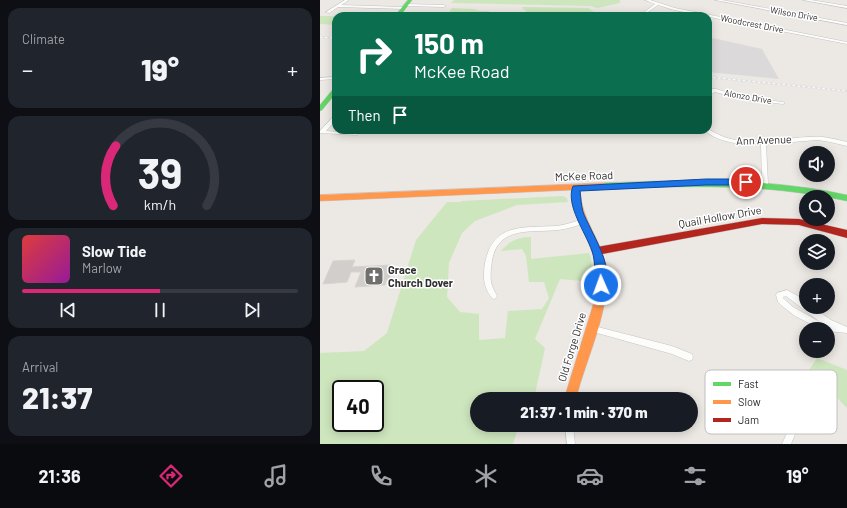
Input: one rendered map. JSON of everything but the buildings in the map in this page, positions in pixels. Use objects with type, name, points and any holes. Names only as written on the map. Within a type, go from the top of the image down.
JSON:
[{"type":"street","points":[[328,12],[347,0]]},
{"type":"street","name":"Woodcrest Drive","points":[[647,0],[657,4],[696,12]]},
{"type":"street","name":"Wilson Drive","points":[[717,0],[847,24]]},
{"type":"street","points":[[804,0],[847,7]]},
{"type":"street","points":[[339,6],[407,4],[444,6]]},
{"type":"street","points":[[400,12],[407,4]]},
{"type":"street","points":[[647,12],[657,4]]},
{"type":"street","name":"Woodcrest Drive","points":[[712,15],[847,43]]},
{"type":"street","points":[[320,79],[332,78]]},
{"type":"street","name":"Alonzo Drive","points":[[712,92],[714,90],[742,98],[783,103]]},
{"type":"street","points":[[320,109],[332,94]]},
{"type":"street","points":[[321,132],[332,121]]},
{"type":"street","points":[[321,132],[332,132]]},
{"type":"street","name":"Ann Avenue","points":[[712,133],[734,142],[763,142],[813,138],[826,139],[847,144]]},
{"type":"street","points":[[763,142],[765,184]]},
{"type":"street","name":"McKee Road","points":[[320,198],[706,182],[765,184],[814,190],[847,198]]},
{"type":"street","name":"Old Forge Drive","points":[[572,392],[577,368],[599,299],[601,285],[601,269],[597,251],[577,207],[576,188]]},
{"type":"street","name":"Quail Hollow Drive","points":[[597,251],[762,220],[799,222],[828,228],[847,234]]},
{"type":"street","points":[[494,296],[488,287],[487,275],[491,250],[499,240],[517,230],[565,227],[583,221]]},
{"type":"street","points":[[787,293],[822,320],[836,327],[847,330],[826,327],[807,319],[782,303],[779,295],[787,293]]},
{"type":"street","points":[[590,328],[672,350],[689,357]]},
{"type":"street","points":[[570,432],[571,444]]},
{"type":"street","points":[[786,444],[791,434]]},
{"type":"shaded area","points":[[712,38],[762,49],[779,79],[712,72]]},
{"type":"green space","points":[[454,0],[620,0],[620,3],[597,8],[591,6],[451,3]]},
{"type":"green space","points":[[452,8],[474,9],[490,12],[450,12]]},
{"type":"green space","points":[[522,8],[588,8],[594,12],[525,12]]},
{"type":"green space","points":[[320,16],[332,16],[332,25],[320,24]]},
{"type":"green space","points":[[563,196],[567,198],[568,202],[517,205],[475,221],[462,233],[449,263],[447,297],[460,312],[479,314],[479,340],[505,338],[508,311],[542,309],[549,298],[544,282],[529,282],[526,256],[522,249],[501,251],[511,242],[522,238],[531,237],[531,259],[589,253],[591,258],[593,282],[560,279],[535,339],[545,348],[536,392],[470,392],[470,432],[517,432],[513,444],[320,444],[320,353],[364,351],[387,333],[416,240],[447,202]]},
{"type":"green space","points":[[817,358],[847,370],[847,408],[837,398],[837,370],[809,370]]},
{"type":"railway","points":[[320,37],[332,38]]},
{"type":"railway","points":[[712,77],[847,91]]},
{"type":"traffic: fast","points":[[400,12],[410,0]]},
{"type":"traffic: fast","points":[[320,109],[332,94]]},
{"type":"traffic: fast","points":[[604,186],[726,183],[787,187],[847,198]]},
{"type":"traffic: slow","points":[[320,198],[604,186]]},
{"type":"traffic: slow","points":[[572,392],[595,318],[601,285],[601,269],[597,252],[578,209],[576,201],[576,188]]},
{"type":"traffic: jam","points":[[597,251],[762,221],[799,222],[847,234]]},
{"type":"place","name":"Grace Church Dover","points":[[374,276]]},
{"type":"route","points":[[601,285],[600,263],[597,251],[579,213],[576,201],[576,188],[706,182],[746,182]]}]
